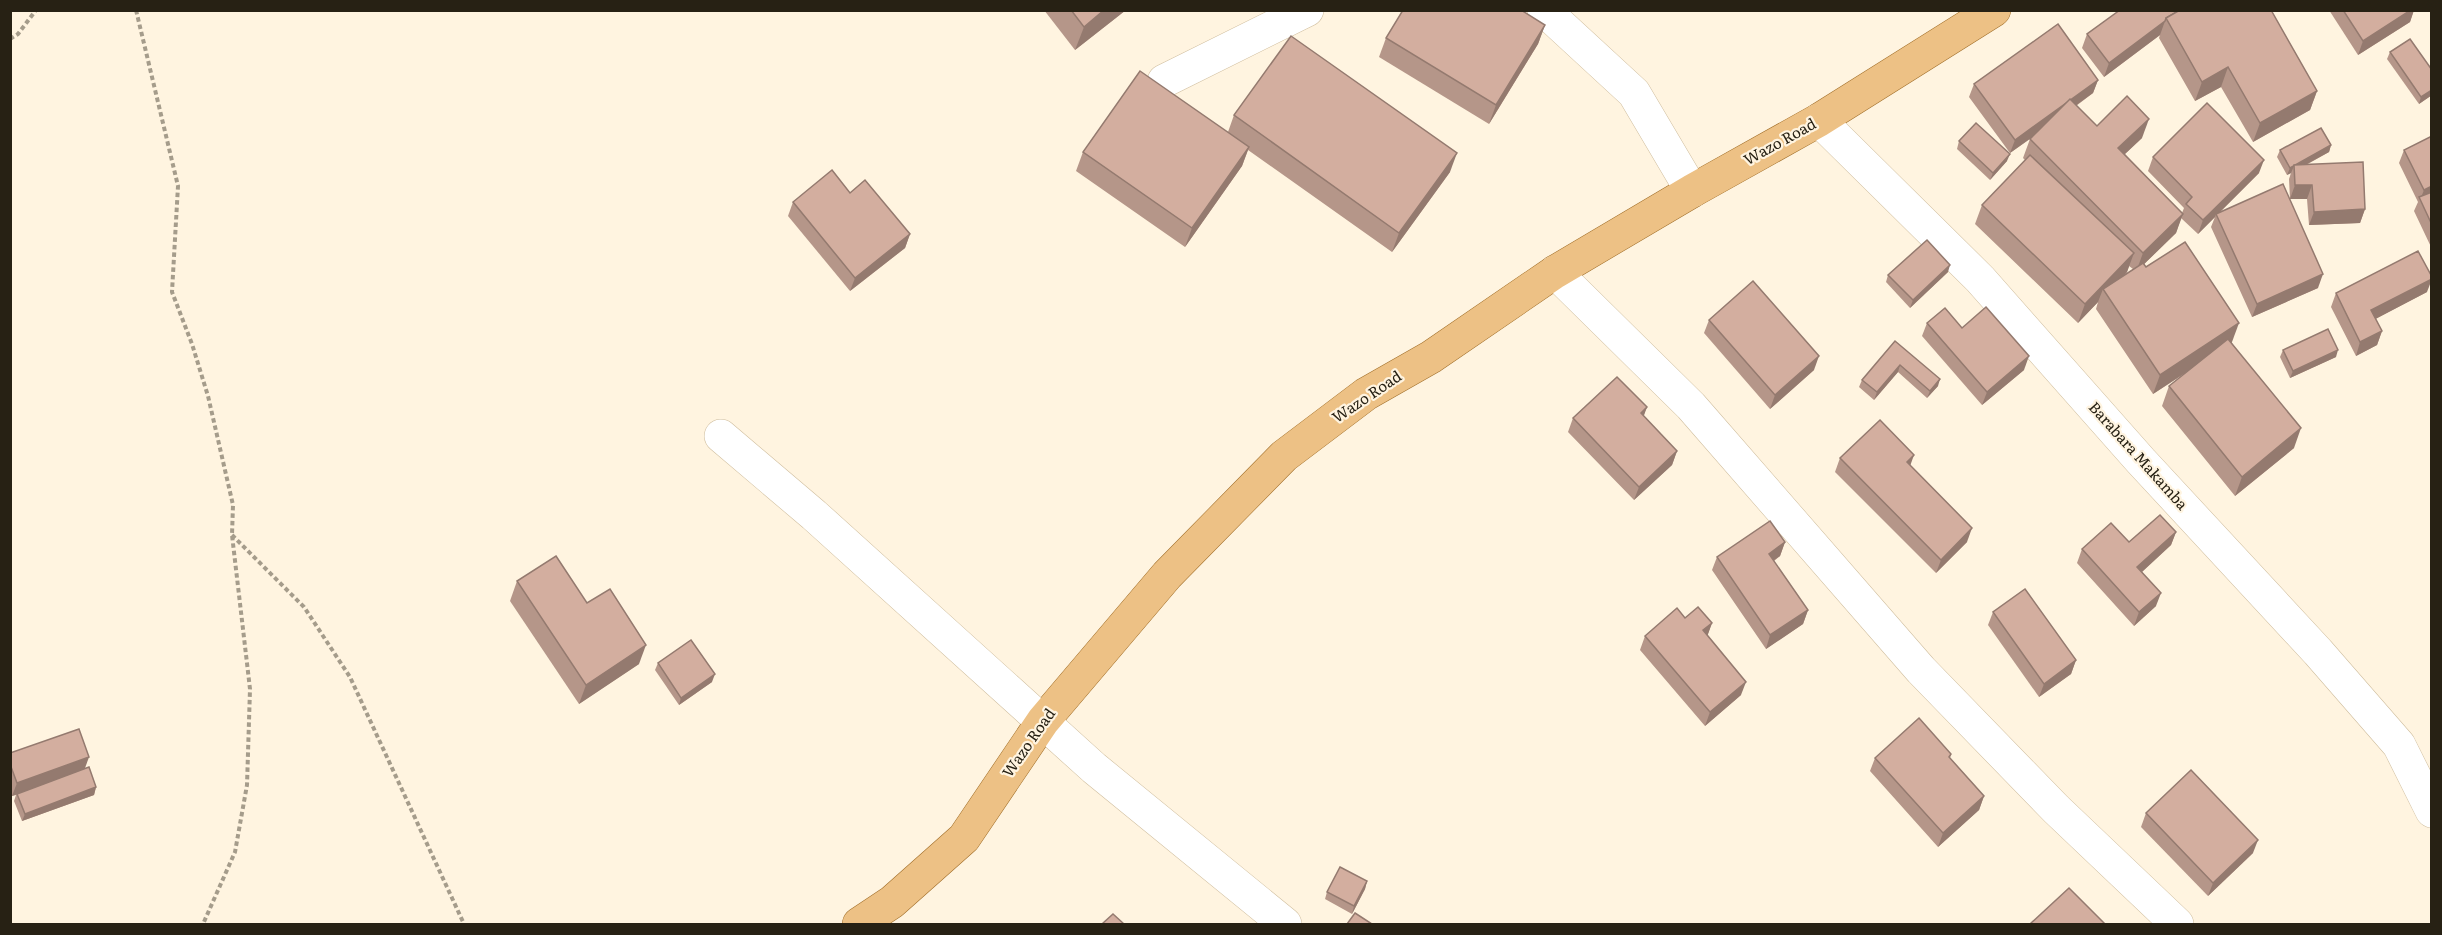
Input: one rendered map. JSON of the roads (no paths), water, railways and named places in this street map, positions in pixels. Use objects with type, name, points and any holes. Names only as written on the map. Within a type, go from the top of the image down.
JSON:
[{"type":"main road","name":"Wazo Road","points":[[859,924],[892,902],[964,838],[1043,721],[1167,575],[1284,456],[1366,394],[1431,357],[1555,272],[1692,190],[1819,120],[1994,10]]},
{"type":"street","points":[[1164,81],[1307,10]]},
{"type":"street","points":[[1544,10],[1634,93],[1692,190]]},
{"type":"street","name":"Barabara Makamba","points":[[1819,120],[1980,279],[2141,461],[2318,652],[2399,745],[2432,811]]},
{"type":"street","points":[[1555,272],[1691,406],[1921,670],[2056,810],[2176,924]]},
{"type":"street","points":[[721,436],[814,515],[1094,768],[1285,924]]},
{"type":"street","points":[[2399,745],[2432,777]]}]
